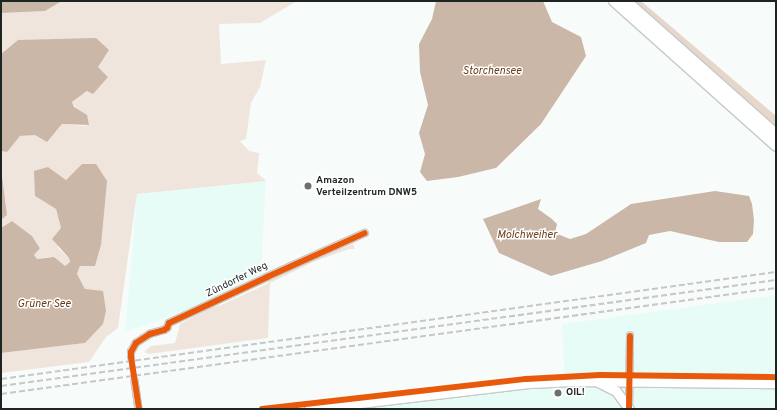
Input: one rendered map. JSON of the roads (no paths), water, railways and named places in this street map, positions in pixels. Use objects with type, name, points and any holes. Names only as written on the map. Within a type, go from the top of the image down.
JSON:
[{"type":"highway","points":[[614,1],[776,146]]},
{"type":"highway","points":[[626,1],[776,134]]},
{"type":"main road","points":[[595,381],[616,391],[629,409]]},
{"type":"main road","points":[[309,409],[531,383],[595,381],[776,383]]},
{"type":"street","name":"Zündorfer Weg","points":[[131,357],[133,346],[150,334],[167,328],[169,324],[266,276],[365,233]]},
{"type":"street","points":[[629,409],[630,336]]},
{"type":"street","points":[[134,381],[140,409]]},
{"type":"water","points":[[1,1],[62,1],[45,11],[1,13]]},
{"type":"water","name":"Storchensee","points":[[436,1],[543,1],[552,22],[581,37],[586,56],[541,124],[496,168],[458,177],[427,181],[420,172],[425,154],[419,133],[428,105],[420,72],[419,44],[432,19]]},
{"type":"water","points":[[96,38],[109,50],[98,67],[108,77],[93,94],[87,91],[72,102],[74,107],[87,115],[89,125],[62,124],[47,142],[35,135],[20,136],[7,152],[1,151],[1,54],[18,40]]},
{"type":"water","name":"Grüner See","points":[[82,164],[96,164],[107,181],[101,245],[95,266],[80,266],[77,274],[85,289],[103,291],[106,311],[103,324],[85,343],[1,353],[1,228],[12,221],[32,236],[40,248],[34,255],[37,259],[54,257],[65,266],[70,262],[69,258],[52,239],[61,228],[56,209],[35,196],[34,171],[48,167],[66,180]]},
{"type":"water","points":[[1,168],[7,215],[1,220]]},
{"type":"water","name":"Molchweiher","points":[[715,191],[749,196],[752,204],[754,220],[753,234],[747,242],[719,242],[670,231],[649,235],[646,243],[602,261],[551,276],[499,253],[483,219],[541,199],[538,209],[557,224],[555,233],[570,239],[586,234],[631,204]]},
{"type":"tunnel","points":[[131,357],[135,381]]},
{"type":"railway","points":[[1,379],[776,272]]},
{"type":"railway","points":[[1,386],[776,280]]},
{"type":"railway","points":[[1,394],[776,288]]},
{"type":"place","name":"Amazon Verteilzentrum DNW5","points":[[308,186]]},
{"type":"place","name":"OIL!","points":[[558,393]]}]
